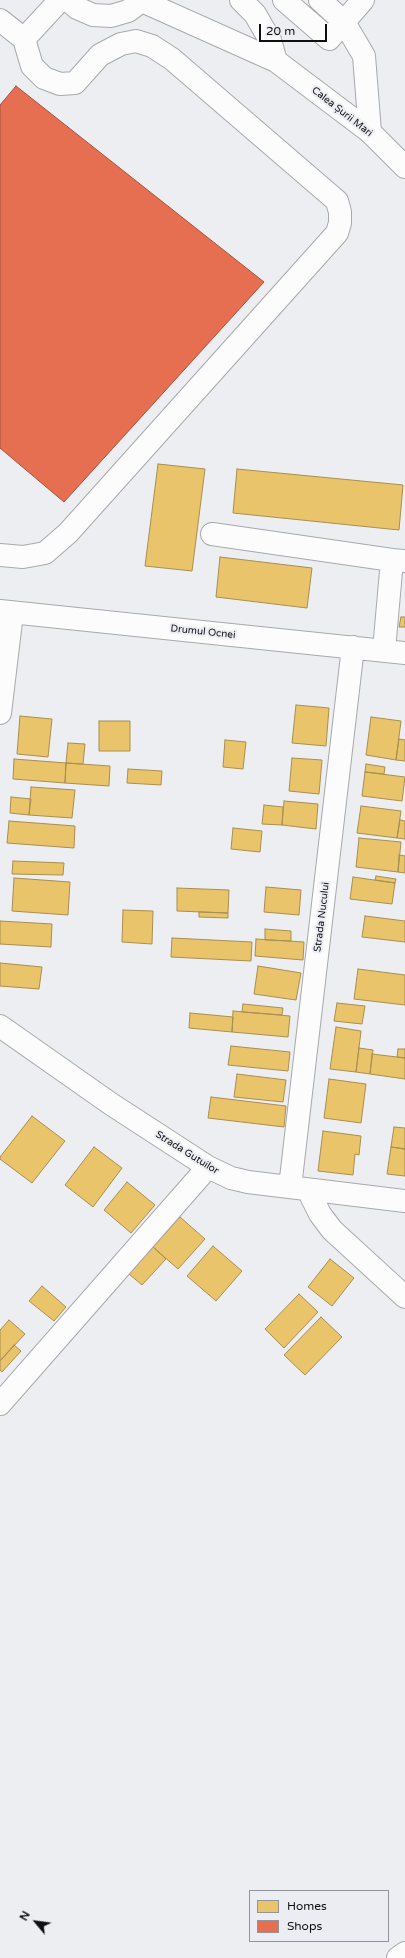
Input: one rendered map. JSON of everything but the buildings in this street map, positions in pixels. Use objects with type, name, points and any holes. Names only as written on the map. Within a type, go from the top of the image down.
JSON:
[{"type":"street","points":[[24,40],[60,0]]},
{"type":"street","points":[[68,0],[77,8],[93,15],[111,16],[128,11],[143,1]]},
{"type":"street","points":[[241,0],[255,14],[270,40],[276,61]]},
{"type":"street","points":[[284,0],[329,39],[351,10]]},
{"type":"street","points":[[302,0],[351,10]]},
{"type":"street","points":[[320,0],[351,10]]},
{"type":"street","name":"Calea Șurii Mari","points":[[143,1],[276,61],[370,132],[404,166]]},
{"type":"street","points":[[351,10],[364,56],[370,132]]},
{"type":"street","points":[[0,555],[23,557],[45,552],[68,533],[337,233],[340,223],[340,212],[337,201],[172,59],[152,46],[136,41],[122,44],[100,55],[89,65],[75,83],[60,84],[44,78],[32,66],[24,40],[2,24]]},
{"type":"street","points":[[212,534],[399,561],[395,651]]},
{"type":"street","points":[[0,713],[6,612]]},
{"type":"street","name":"Drumul Ocnei","points":[[6,612],[395,651]]},
{"type":"street","name":"Strada Nucului","points":[[299,1189],[353,647]]},
{"type":"street","name":"Strada Gutuilor","points":[[0,1026],[111,1104],[208,1167],[231,1178],[248,1182],[299,1189],[405,1201]]},
{"type":"street","points":[[0,1404],[208,1167]]},
{"type":"street","points":[[299,1189],[332,1230],[405,1297]]},
{"type":"street","points":[[398,1958],[405,1953]]}]
